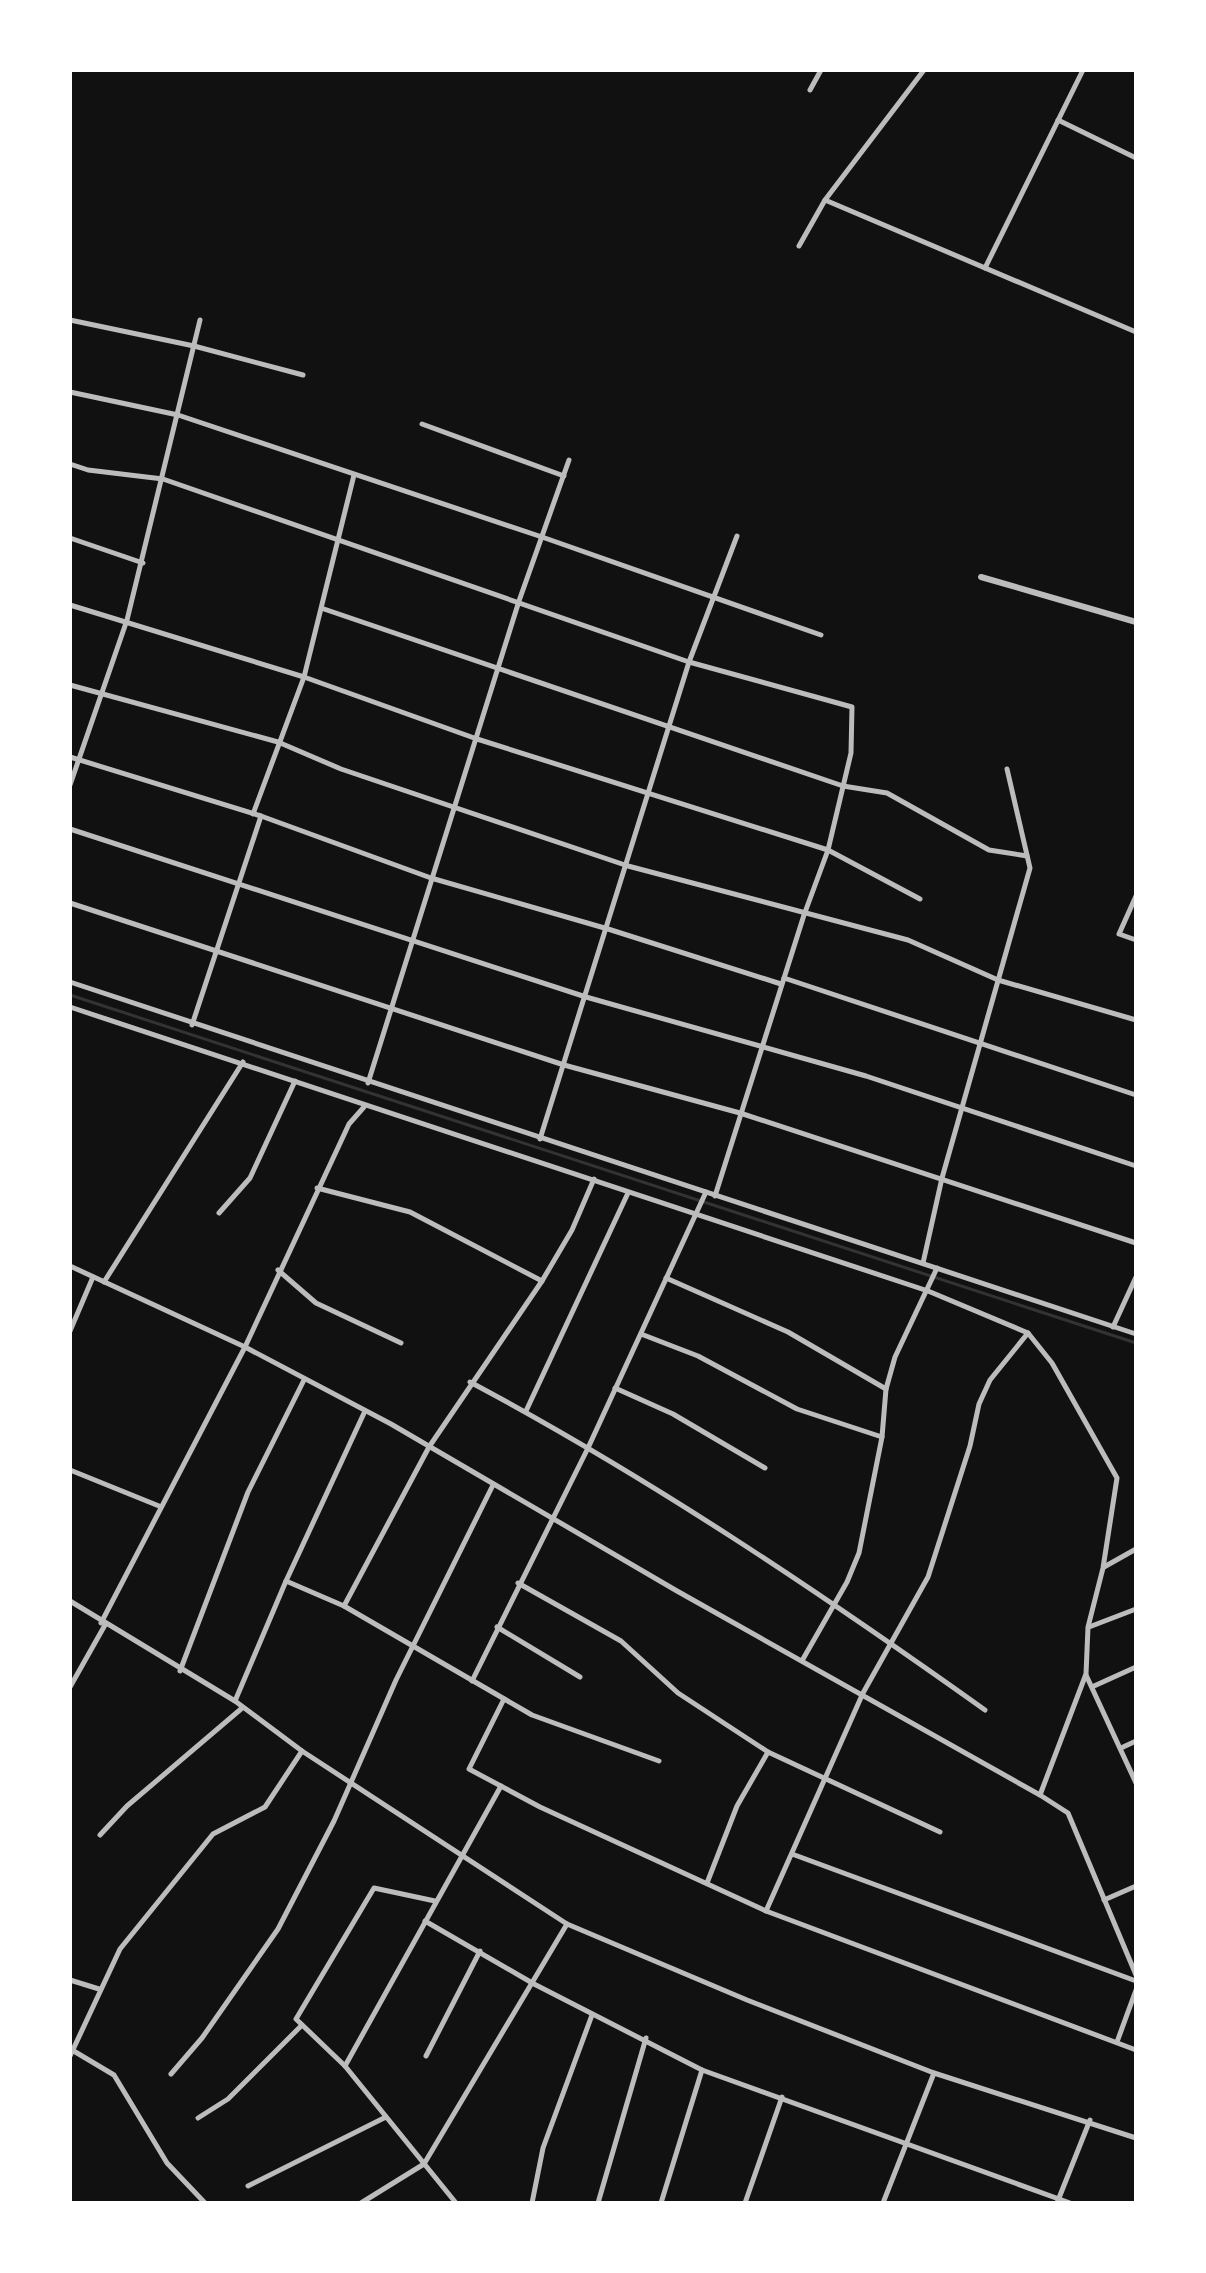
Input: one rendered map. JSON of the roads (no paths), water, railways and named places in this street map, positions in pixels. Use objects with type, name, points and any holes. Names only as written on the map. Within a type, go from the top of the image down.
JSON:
[{"type":"street","points":[[810,90],[821,70]]},
{"type":"street","points":[[799,246],[825,200],[924,70]]},
{"type":"street","points":[[985,268],[1083,70]]},
{"type":"street","points":[[1058,120],[1136,158]]},
{"type":"street","points":[[825,200],[1136,332]]},
{"type":"street","points":[[70,320],[194,346],[303,375]]},
{"type":"street","points":[[70,785],[103,694],[143,563],[200,320]]},
{"type":"street","points":[[70,392],[178,415],[542,537],[821,635]]},
{"type":"street","points":[[422,424],[564,476]]},
{"type":"street","points":[[368,1083],[519,601],[569,460]]},
{"type":"street","points":[[70,464],[88,470],[163,479],[689,662],[852,707],[851,753],[828,850],[804,915],[715,1196]]},
{"type":"street","points":[[253,814],[304,677],[324,609],[354,475]]},
{"type":"street","points":[[540,1139],[628,866],[689,662],[737,536]]},
{"type":"street","points":[[70,538],[143,563]]},
{"type":"street","points":[[981,577],[1136,622]]},
{"type":"street","points":[[70,605],[127,620],[304,677],[477,739],[828,850],[920,899]]},
{"type":"street","points":[[324,609],[843,786],[887,793],[989,850],[1027,856]]},
{"type":"street","points":[[70,685],[278,742],[341,769],[628,866],[804,915],[908,940],[998,980],[1136,1020]]},
{"type":"street","points":[[70,757],[261,816],[431,878],[981,1041],[1079,1079],[1100,1081],[1136,1095]]},
{"type":"street","points":[[923,1263],[942,1178],[1030,868],[1007,769]]},
{"type":"street","points":[[192,1025],[261,816]]},
{"type":"street","points":[[70,829],[410,942],[586,997],[866,1076],[1136,1166]]},
{"type":"street","points":[[1136,896],[1119,934],[1136,940]]},
{"type":"street","points":[[70,903],[564,1065],[740,1113],[1136,1243]]},
{"type":"street","points":[[70,982],[704,1195],[715,1196],[1136,1334]]},
{"type":"street","points":[[70,1007],[243,1062],[364,1107],[594,1179],[628,1193],[928,1291],[1028,1333],[1052,1363],[1117,1478],[1103,1568],[1088,1627],[1086,1674],[1040,1795]]},
{"type":"street","points":[[104,1282],[243,1062]]},
{"type":"street","points":[[219,1213],[250,1178],[295,1081]]},
{"type":"street","points":[[70,1687],[159,1506],[245,1347],[278,1270],[349,1124],[364,1107]]},
{"type":"street","points":[[344,1606],[429,1447],[470,1382],[542,1281],[572,1230],[594,1179]]},
{"type":"street","points":[[317,1188],[410,1212],[542,1281]]},
{"type":"street","points":[[526,1411],[628,1193]]},
{"type":"street","points":[[472,1681],[518,1583],[588,1448],[704,1195]]},
{"type":"street","points":[[70,1266],[245,1347],[365,1411],[863,1693],[1068,1813],[1136,1978]]},
{"type":"street","points":[[278,1270],[316,1303],[401,1343]]},
{"type":"street","points":[[803,1659],[859,1553],[882,1437],[886,1389],[895,1357],[936,1270]]},
{"type":"street","points":[[70,1331],[93,1277]]},
{"type":"street","points":[[1113,1327],[1136,1277]]},
{"type":"street","points":[[666,1278],[788,1332],[886,1389]]},
{"type":"street","points":[[766,1911],[863,1693],[928,1577],[970,1446],[979,1404],[997,1368],[1028,1333]]},
{"type":"street","points":[[641,1334],[698,1356],[797,1409],[882,1437]]},
{"type":"street","points":[[180,1671],[248,1492],[304,1380]]},
{"type":"street","points":[[470,1382],[588,1448],[835,1602],[985,1710]]},
{"type":"street","points":[[615,1388],[673,1414],[765,1468]]},
{"type":"street","points":[[235,1701],[286,1581],[365,1411]]},
{"type":"street","points":[[70,1470],[159,1506]]},
{"type":"street","points":[[171,2074],[202,2038],[278,1929],[352,1782],[412,1647],[493,1485]]},
{"type":"street","points":[[1103,1568],[1136,1549]]},
{"type":"street","points":[[286,1581],[344,1606],[532,1715],[659,1761]]},
{"type":"street","points":[[518,1583],[621,1641],[678,1693],[768,1752],[940,1832]]},
{"type":"street","points":[[70,1601],[180,1671],[235,1701],[241,1709],[302,1751],[462,1852],[567,1924],[747,2000],[934,2073],[1090,2120],[1136,2138]]},
{"type":"street","points":[[1088,1627],[1136,1609]]},
{"type":"street","points":[[497,1627],[580,1677]]},
{"type":"street","points":[[1094,1686],[1136,1667]]},
{"type":"street","points":[[1086,1674],[1136,1783]]},
{"type":"street","points":[[504,1699],[469,1769],[766,1911],[1136,2050]]},
{"type":"street","points":[[100,1835],[127,1806],[241,1709]]},
{"type":"street","points":[[1121,1748],[1136,1741]]},
{"type":"street","points":[[205,2203],[167,2163],[114,2075],[71,2053],[120,1949],[213,1834],[265,1807],[302,1751]]},
{"type":"street","points":[[707,1883],[737,1806],[768,1752]]},
{"type":"street","points":[[345,2066],[501,1786]]},
{"type":"street","points":[[792,1854],[1136,1978]]},
{"type":"street","points":[[1104,1900],[1136,1886]]},
{"type":"street","points":[[435,1901],[374,1888],[296,2019],[345,2066],[456,2203]]},
{"type":"street","points":[[425,1921],[534,1984],[592,2015],[646,2038],[702,2070],[1070,2203]]},
{"type":"street","points":[[361,2203],[424,2164],[567,1924]]},
{"type":"street","points":[[426,2056],[480,1951]]},
{"type":"street","points":[[70,1980],[99,1989]]},
{"type":"street","points":[[1117,2042],[1136,1990]]},
{"type":"street","points":[[532,2203],[543,2148],[592,2015]]},
{"type":"street","points":[[198,2118],[228,2099],[302,2025]]},
{"type":"street","points":[[598,2203],[646,2038]]},
{"type":"street","points":[[661,2203],[702,2070]]},
{"type":"street","points":[[883,2203],[934,2073]]},
{"type":"street","points":[[745,2203],[782,2097]]},
{"type":"street","points":[[248,2186],[386,2117]]},
{"type":"street","points":[[1058,2201],[1090,2120]]},
{"type":"waterway","points":[[70,995],[1136,1343]]}]
